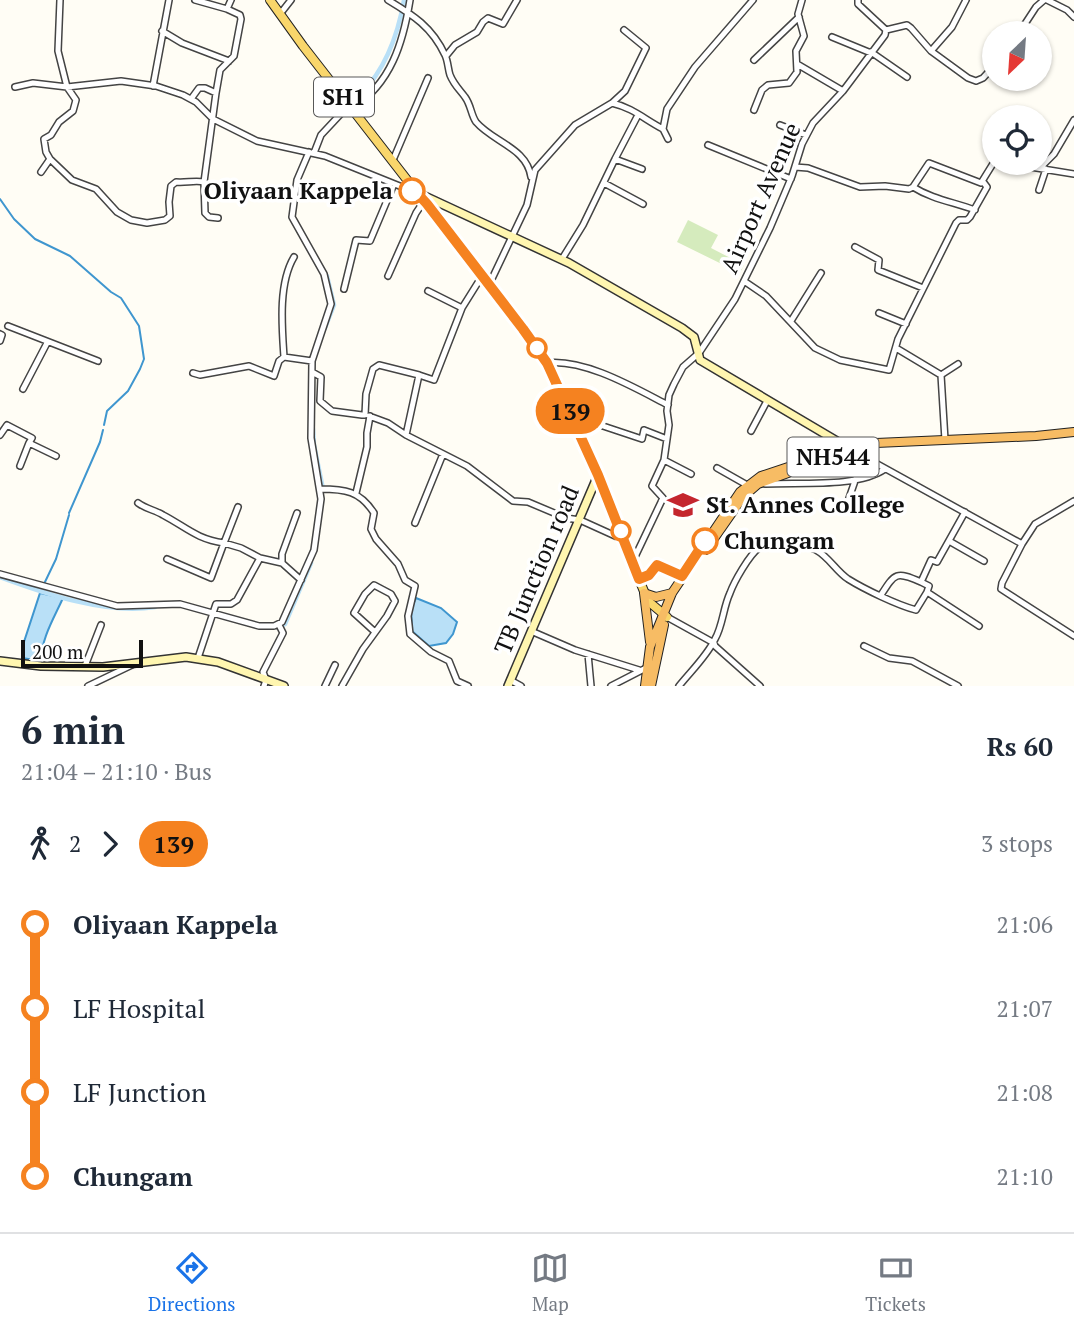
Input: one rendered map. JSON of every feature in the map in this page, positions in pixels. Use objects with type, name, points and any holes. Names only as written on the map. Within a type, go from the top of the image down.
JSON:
[{"type":"highway","name":"NH544","points":[[645,686],[643,669],[672,593],[734,500],[747,485],[771,471],[897,440],[1036,436],[1074,432]]},
{"type":"highway","name":"NH544","points":[[651,686],[665,614],[719,530],[743,498],[758,484],[852,449],[1074,438]]},
{"type":"highway","points":[[645,593],[656,597],[672,593]]},
{"type":"highway","name":"SH1","points":[[645,593],[650,647]]},
{"type":"main road","name":"SH1","points":[[270,0],[547,363],[598,475],[645,593],[665,614]]},
{"type":"main road","points":[[417,193],[562,259],[682,328],[694,337],[700,360],[852,449]]},
{"type":"main road","name":"TB Junction road","points":[[509,683],[598,475]]},
{"type":"main road","points":[[0,661],[39,666],[85,666],[135,664],[175,657],[198,659],[218,662],[265,683],[284,686]]},
{"type":"street","points":[[60,0],[58,51],[67,87],[76,100],[73,111],[44,139],[50,159],[72,180],[96,189],[117,212],[131,220],[147,223],[165,220],[170,216],[171,186],[176,182],[204,182]]},
{"type":"street","points":[[153,86],[169,0]]},
{"type":"street","points":[[195,0],[228,10],[240,15],[241,19],[234,56],[220,70],[204,182],[205,214],[219,218]]},
{"type":"street","points":[[228,10],[231,0]]},
{"type":"street","points":[[280,15],[291,0]]},
{"type":"street","points":[[388,0],[399,4],[429,29],[446,57],[451,77],[466,98],[474,119],[512,148],[530,166],[527,205],[489,285]]},
{"type":"street","points":[[0,574],[109,604],[128,606],[171,603],[259,626],[279,625],[284,619],[314,550],[320,489],[311,438],[312,361],[331,304],[324,274],[292,217],[296,180],[327,127],[351,106],[367,99],[396,58],[410,0]]},
{"type":"street","points":[[446,57],[455,46],[477,32],[482,22],[488,18],[503,24],[517,0]]},
{"type":"street","points":[[663,129],[667,109],[695,67],[753,0]]},
{"type":"street","points":[[858,0],[858,4],[886,30],[907,25],[931,51],[968,78],[976,81],[982,78]]},
{"type":"street","points":[[931,51],[952,27],[966,0]]},
{"type":"street","points":[[1027,21],[1036,7],[1046,0],[1074,16]]},
{"type":"street","points":[[1067,10],[1071,0]]},
{"type":"street","points":[[754,60],[799,17],[804,1]]},
{"type":"street","points":[[754,110],[762,90],[768,85],[789,83],[797,72],[796,51],[804,36],[799,17]]},
{"type":"street","points":[[531,177],[575,125],[612,103],[625,91],[646,48],[624,30]]},
{"type":"street","name":"Airport Avenue","points":[[633,561],[663,498],[652,486],[664,460],[669,425],[669,395],[683,368],[698,353],[735,299],[791,180],[806,135],[824,109],[844,91],[886,30]]},
{"type":"street","points":[[162,31],[182,43],[229,61]]},
{"type":"street","points":[[832,37],[871,53],[907,77]]},
{"type":"street","points":[[797,64],[844,91]]},
{"type":"street","points":[[393,160],[428,78]]},
{"type":"street","points":[[15,87],[33,83],[67,87],[121,81],[153,86],[191,99],[213,119],[257,141],[314,149],[417,193]]},
{"type":"street","points":[[371,81],[378,86]]},
{"type":"street","points":[[191,99],[199,88],[216,93]]},
{"type":"street","points":[[612,103],[631,107],[638,115],[663,129],[668,139]]},
{"type":"street","points":[[562,259],[578,235],[638,115]]},
{"type":"street","points":[[1052,157],[1074,120]]},
{"type":"street","points":[[780,125],[806,135]]},
{"type":"street","points":[[708,145],[791,180]]},
{"type":"street","points":[[41,172],[50,159]]},
{"type":"street","points":[[615,159],[642,169]]},
{"type":"street","points":[[913,187],[931,163],[978,183],[984,183]]},
{"type":"street","points":[[794,167],[808,168],[860,187],[913,187],[931,198],[950,200],[975,210]]},
{"type":"street","points":[[1052,170],[1074,174]]},
{"type":"street","points":[[744,281],[766,296],[815,348],[840,360],[889,370],[905,324],[923,288],[956,223],[969,219],[975,210],[986,187],[984,183],[988,175]]},
{"type":"street","points":[[1039,190],[1042,175]]},
{"type":"street","points":[[604,183],[643,204]]},
{"type":"street","points":[[344,289],[356,240],[370,241],[394,184]]},
{"type":"street","points":[[388,276],[416,214],[425,201]]},
{"type":"street","points":[[855,247],[878,260],[878,270],[923,288]]},
{"type":"street","points":[[284,357],[284,293],[288,270],[294,257]]},
{"type":"street","points":[[791,321],[821,273]]},
{"type":"street","points":[[356,493],[367,447],[366,394],[373,369],[379,365],[434,380],[462,309],[482,276]]},
{"type":"street","points":[[428,291],[462,309]]},
{"type":"street","points":[[880,313],[905,324]]},
{"type":"street","points":[[8,326],[98,361]]},
{"type":"street","points":[[0,334],[0,341]]},
{"type":"street","points":[[23,389],[47,342]]},
{"type":"street","points":[[896,348],[941,375]]},
{"type":"street","points":[[193,373],[200,375],[249,366],[274,376],[279,361],[284,357],[312,361]]},
{"type":"street","points":[[547,363],[560,361],[599,373],[668,405]]},
{"type":"street","points":[[941,375],[958,364]]},
{"type":"street","points":[[312,372],[321,377],[320,401],[332,411],[368,415],[388,423],[475,471],[513,501],[528,502],[566,518],[580,520],[625,540]]},
{"type":"street","points":[[406,435],[419,375]]},
{"type":"street","points":[[941,375],[945,440]]},
{"type":"street","points":[[751,431],[767,401]]},
{"type":"street","points":[[577,426],[588,421],[642,439],[644,430],[667,439]]},
{"type":"street","points":[[0,435],[7,425],[32,438],[19,466]]},
{"type":"street","points":[[29,443],[56,456]]},
{"type":"street","points":[[852,449],[1022,544]]},
{"type":"street","points":[[415,523],[443,454]]},
{"type":"street","points":[[664,460],[691,474]]},
{"type":"street","points":[[718,468],[747,485]]},
{"type":"street","points":[[758,484],[832,482],[876,475],[885,469]]},
{"type":"street","points":[[848,501],[856,478]]},
{"type":"street","points":[[320,489],[345,489],[356,493],[367,502],[374,513],[371,529],[376,539],[398,564],[405,580],[415,586],[408,616],[410,634],[419,644],[449,661],[457,681],[468,686]]},
{"type":"street","points":[[1074,501],[1035,524],[1002,583],[1002,589],[1074,636]]},
{"type":"street","points":[[138,503],[199,536],[282,563],[301,580]]},
{"type":"street","points":[[167,559],[211,578],[238,507]]},
{"type":"street","points":[[921,582],[931,560],[937,562],[965,512]]},
{"type":"street","points":[[282,563],[282,554],[297,513]]},
{"type":"street","points":[[949,541],[984,561]]},
{"type":"street","points":[[679,686],[714,643],[729,595],[759,548],[775,543],[803,545],[829,559],[846,578],[900,606],[916,610],[929,586],[904,574],[898,574],[893,576],[881,595]]},
{"type":"street","points":[[198,659],[217,603],[231,604],[237,600],[260,558]]},
{"type":"street","points":[[639,579],[649,575],[657,565],[682,576]]},
{"type":"street","points":[[342,686],[395,601],[391,594],[374,585],[354,613],[375,632]]},
{"type":"street","points":[[927,592],[979,626]]},
{"type":"street","points":[[665,614],[714,643],[760,686]]},
{"type":"street","points":[[85,666],[101,625]]},
{"type":"street","points":[[265,683],[263,672],[283,633],[279,625]]},
{"type":"street","points":[[531,631],[588,654],[643,669]]},
{"type":"street","points":[[864,646],[881,655],[912,661],[958,686]]},
{"type":"street","points":[[588,654],[591,686]]},
{"type":"street","points":[[88,686],[135,664]]},
{"type":"street","points":[[325,686],[334,665]]},
{"type":"street","points":[[615,685],[643,669]]},
{"type":"street","points":[[509,683],[521,686]]},
{"type":"green space","points":[[688,220],[718,235],[711,248],[744,265],[740,273],[677,242]]},
{"type":"water","points":[[40,593],[63,598],[46,637],[41,661],[22,658],[22,648]]},
{"type":"water","points":[[416,598],[441,608],[457,622],[446,643],[429,646],[412,631],[411,609]]},
{"type":"waterway","points":[[361,94],[390,50],[404,0]]},
{"type":"waterway","points":[[0,199],[14,219],[35,239],[70,256],[121,298],[139,326],[144,359],[128,391],[107,411],[104,425]]},
{"type":"waterway","points":[[325,328],[334,305],[327,276]]},
{"type":"waterway","points":[[313,429],[323,489]]},
{"type":"waterway","points":[[69,513],[103,430]]},
{"type":"waterway","points":[[44,584],[56,559],[69,515]]},
{"type":"waterway","points":[[276,627],[285,624],[311,563]]},
{"type":"waterway","points":[[0,577],[97,606],[136,609],[155,607]]},
{"type":"bus line","name":"139","points":[[412,191],[427,204],[547,363],[598,475],[639,579],[649,575],[657,565],[682,576],[705,541]]},
{"type":"place","name":"Oliyaan Kappela","points":[[412,191]]},
{"type":"place","name":"St. Annes College","points":[[683,505]]},
{"type":"place","name":"Chungam","points":[[705,541]]}]
